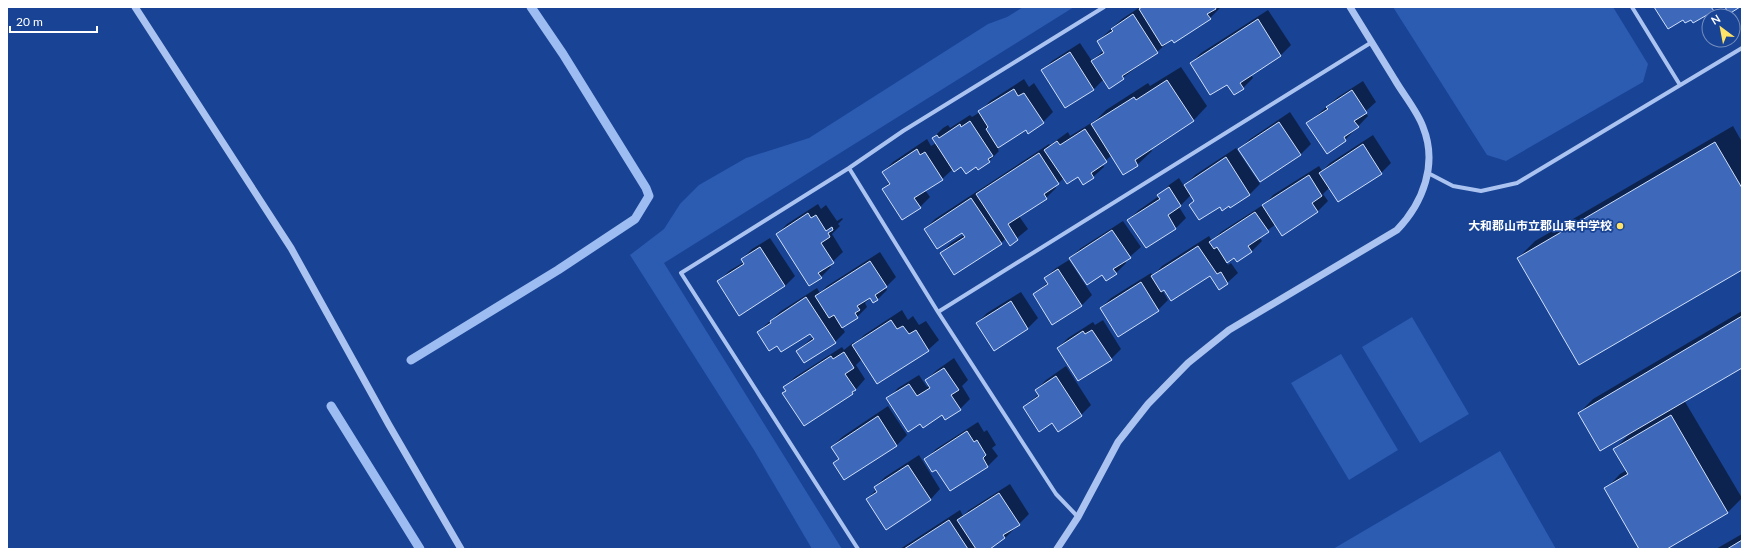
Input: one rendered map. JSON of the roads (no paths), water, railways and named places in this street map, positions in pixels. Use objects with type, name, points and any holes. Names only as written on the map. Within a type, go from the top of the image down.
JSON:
[{"type":"street","points":[[135,7],[291,248],[389,425],[461,549]]},
{"type":"street","points":[[858,549],[681,273],[1104,7]]},
{"type":"street","points":[[1057,549],[1078,517],[1118,442],[1148,404],[1188,363],[1229,330],[1397,230],[1408,219],[1417,205],[1424,191],[1428,173],[1428,156],[1423,127],[1350,7]]},
{"type":"street","points":[[1632,7],[1680,85]]},
{"type":"street","points":[[938,312],[1372,42]]},
{"type":"street","points":[[1428,173],[1453,186],[1482,191],[1517,183],[1742,48]]},
{"type":"street","points":[[849,168],[938,312],[1056,494],[1078,517]]},
{"type":"waterway","points":[[411,360],[558,270],[635,219],[649,196],[646,188],[563,54],[531,7]]},
{"type":"waterway","points":[[331,406],[420,549]]},
{"type":"place","name":"大和郡山市立郡山東中学校","points":[[1620,226]]}]
